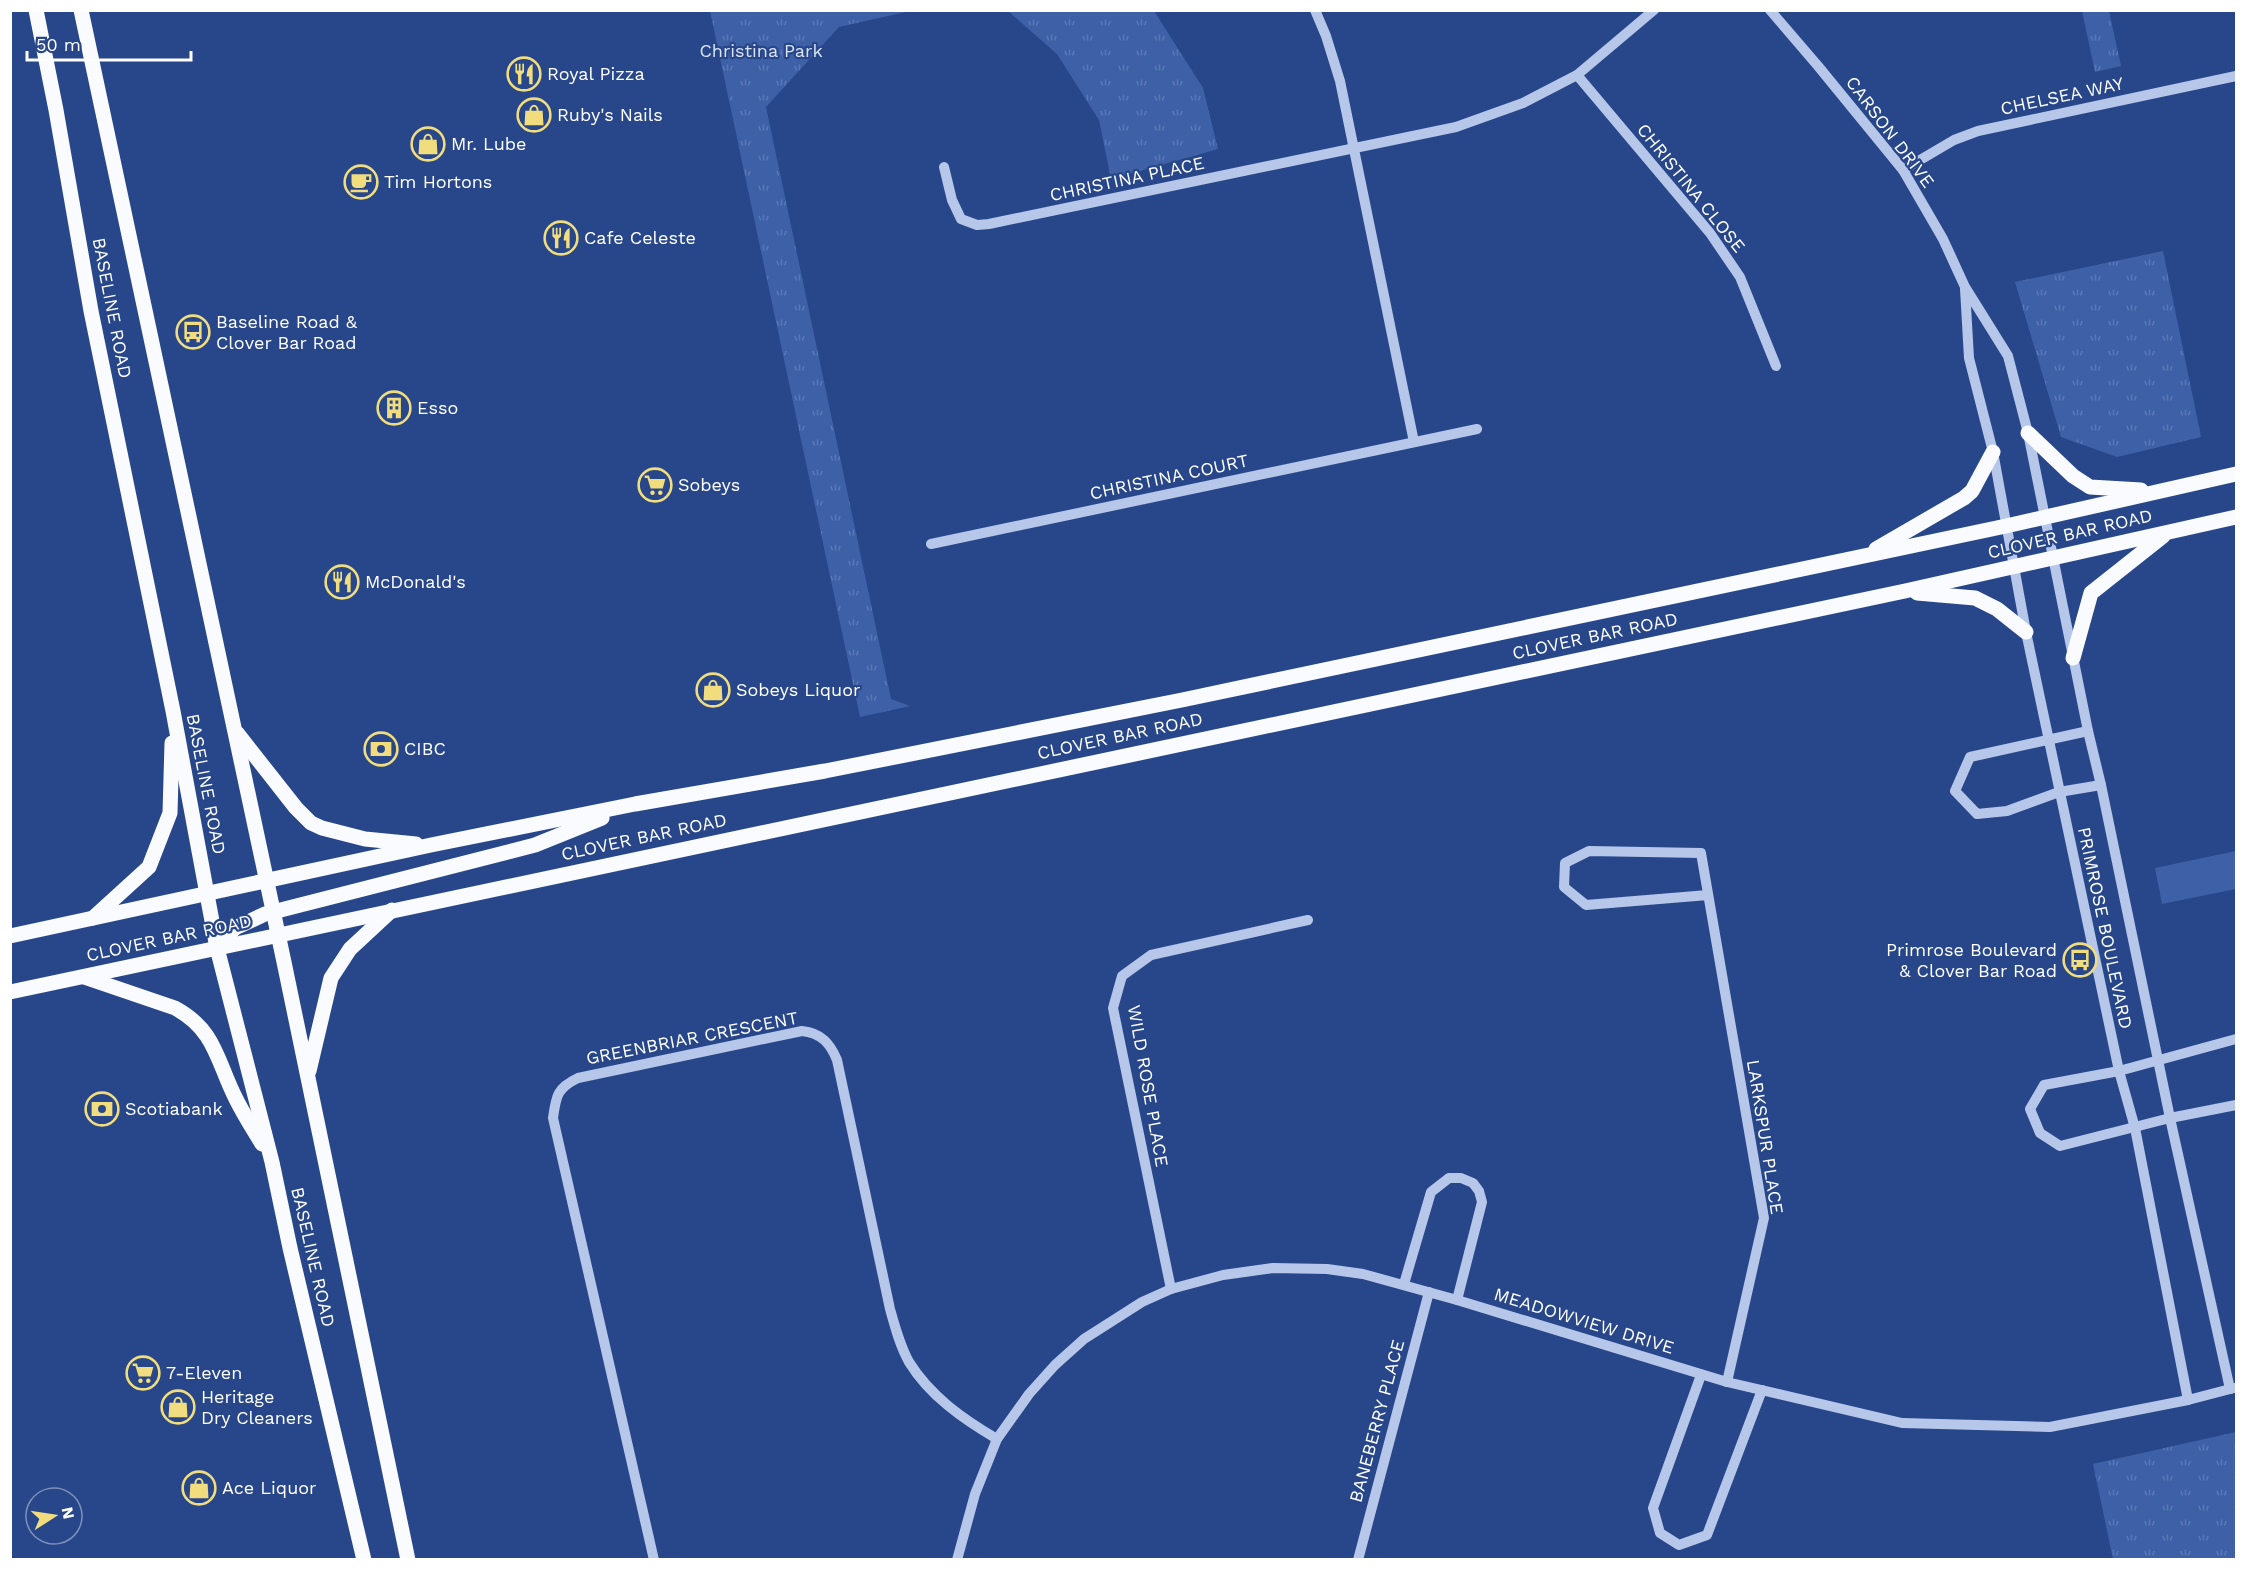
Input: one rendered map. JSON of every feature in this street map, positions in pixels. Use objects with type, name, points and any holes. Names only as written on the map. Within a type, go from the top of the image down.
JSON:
[{"type":"main road","name":"BASELINE ROAD","points":[[36,10],[91,310],[173,711],[217,948],[272,1162],[290,1248],[364,1560]]},
{"type":"main road","name":"BASELINE ROAD","points":[[81,10],[308,1076],[408,1560]]},
{"type":"main road","points":[[2028,433],[2073,476],[2090,488],[2165,490]]},
{"type":"main road","points":[[1863,556],[1964,498],[1972,491],[1993,452]]},
{"type":"main road","name":"CLOVER BAR ROAD","points":[[10,936],[431,845],[635,804],[814,773],[1182,700],[2006,526],[2236,474]]},
{"type":"main road","name":"CLOVER BAR ROAD","points":[[10,992],[1905,591],[2236,517]]},
{"type":"main road","points":[[2073,658],[2091,593],[2168,532]]},
{"type":"main road","points":[[1905,591],[1974,598],[1996,609],[2026,632]]},
{"type":"main road","points":[[93,918],[148,867],[170,813],[173,711]]},
{"type":"main road","points":[[234,729],[296,808],[311,823],[322,828],[365,838],[431,845]]},
{"type":"main road","points":[[217,948],[242,924],[273,912],[535,845],[635,804]]},
{"type":"main road","points":[[308,1076],[331,978],[350,949],[392,910]]},
{"type":"main road","points":[[82,976],[175,1008],[197,1024],[215,1048],[235,1098],[272,1162]]},
{"type":"street","points":[[1315,10],[1340,81],[1414,442]]},
{"type":"street","name":"CHRISTINA PLACE","points":[[944,167],[956,211],[961,219],[977,225],[1456,127],[1523,103],[1577,75],[1654,10]]},
{"type":"street","name":"CARSON DRIVE","points":[[1770,10],[1903,170],[1942,239],[1965,287],[2008,356],[2028,433],[2052,557]]},
{"type":"street","name":"CHRISTINA CLOSE","points":[[1577,75],[1730,260],[1749,295],[1776,366]]},
{"type":"street","name":"CHELSEA WAY","points":[[1903,170],[1954,140],[1978,131],[2236,76]]},
{"type":"street","name":"CARSON DRIVE","points":[[1965,287],[1969,358],[1993,452],[2014,566]]},
{"type":"street","name":"CHRISTINA COURT","points":[[931,544],[1477,429]]},
{"type":"street","name":"PRIMROSE BOULEVARD","points":[[2052,557],[2170,1118],[2233,1389]]},
{"type":"street","name":"PRIMROSE BOULEVARD","points":[[2014,566],[2059,792],[2119,1071],[2135,1128],[2188,1400]]},
{"type":"street","points":[[2088,731],[1970,757],[1955,791],[1977,814],[2007,811],[2059,792],[2101,785]]},
{"type":"street","name":"LARKSPUR PLACE","points":[[1708,895],[1586,905],[1564,887],[1565,863],[1589,851],[1701,854],[1764,1218],[1726,1382]]},
{"type":"street","name":"WILD ROSE PLACE","points":[[1171,1290],[1113,1008],[1122,976],[1151,955],[1308,920]]},
{"type":"street","name":"GREENBRIAR CRESCENT","points":[[654,1560],[553,1118],[558,1092],[566,1083],[578,1078],[802,1031],[812,1032],[828,1042],[837,1060],[897,1335],[909,1361],[925,1383],[948,1407],[997,1439]]},
{"type":"street","points":[[2236,1039],[2119,1071],[2044,1085],[2030,1109],[2040,1133],[2060,1146],[2170,1118],[2236,1105]]},
{"type":"street","points":[[1404,1284],[1431,1192],[1449,1178],[1461,1178],[1473,1183],[1479,1191],[1482,1202],[1457,1300]]},
{"type":"street","name":"MEADOWVIEW DRIVE","points":[[957,1560],[975,1494],[997,1439],[1029,1394],[1055,1365],[1116,1317],[1142,1302],[1171,1290],[1222,1275],[1273,1268],[1327,1269],[1363,1274],[1404,1284],[1726,1382],[1902,1423],[2050,1427],[2233,1389]]},
{"type":"street","name":"BANEBERRY PLACE","points":[[1358,1560],[1429,1292]]},
{"type":"street","points":[[1701,1375],[1653,1508],[1660,1533],[1679,1545],[1707,1535],[1762,1390]]},
{"type":"green space","name":"Christina Park","points":[[710,11],[910,11],[839,27],[766,107],[891,699],[910,706],[860,717]]},
{"type":"green space","points":[[1008,11],[1154,11],[1203,88],[1218,149],[1111,179],[1099,120],[1057,54]]},
{"type":"green space","points":[[2082,11],[2109,11],[2121,66],[2095,72]]},
{"type":"green space","points":[[2163,251],[2201,437],[2117,457],[2061,437],[2015,282]]},
{"type":"green space","points":[[2236,851],[2236,889],[2162,904],[2155,868]]},
{"type":"green space","points":[[2236,1432],[2236,1559],[2113,1559],[2093,1464]]},
{"type":"place","name":"Royal Pizza","points":[[524,74]]},
{"type":"place","name":"Ruby's Nails","points":[[534,115]]},
{"type":"place","name":"Mr. Lube","points":[[428,144]]},
{"type":"place","name":"Tim Hortons","points":[[361,182]]},
{"type":"place","name":"Cafe Celeste","points":[[561,238]]},
{"type":"place","name":"Baseline Road & Clover Bar Road","points":[[193,332]]},
{"type":"place","name":"Esso","points":[[394,408]]},
{"type":"place","name":"Sobeys","points":[[655,485]]},
{"type":"place","name":"McDonald's","points":[[342,582]]},
{"type":"place","name":"Sobeys Liquor","points":[[713,690]]},
{"type":"place","name":"CIBC","points":[[381,749]]},
{"type":"place","name":"Primrose Boulevard & Clover Bar Road","points":[[2080,960]]},
{"type":"place","name":"Scotiabank","points":[[102,1109]]},
{"type":"place","name":"7-Eleven","points":[[143,1373]]},
{"type":"place","name":"Heritage Dry Cleaners","points":[[178,1407]]},
{"type":"place","name":"Ace Liquor","points":[[199,1488]]}]
